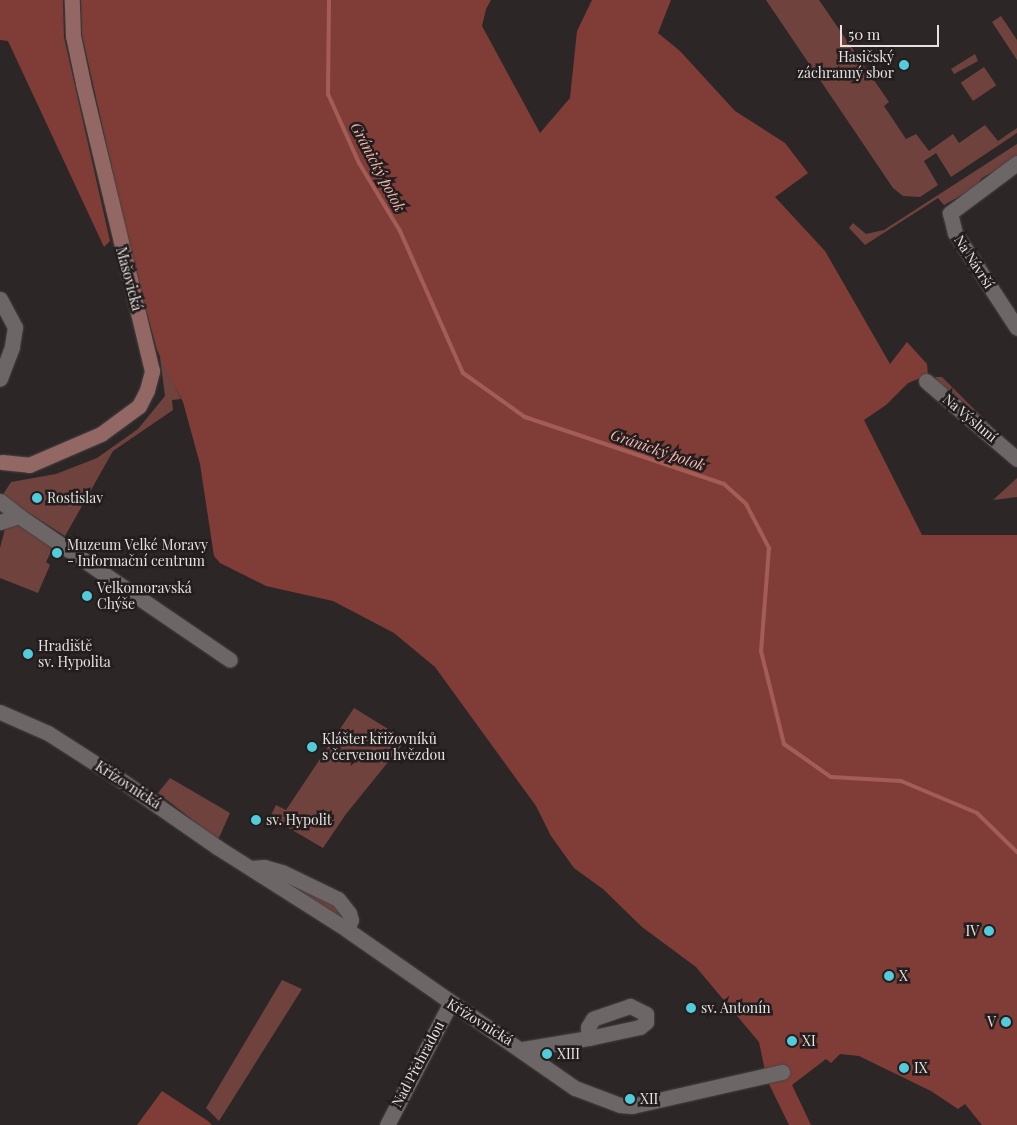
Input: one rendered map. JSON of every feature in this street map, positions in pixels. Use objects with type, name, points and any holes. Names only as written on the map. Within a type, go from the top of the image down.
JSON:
[{"type":"street","name":"Mašovická","points":[[1,460],[29,465],[100,434],[139,406],[147,390],[152,371],[83,83],[73,36],[72,0]]},
{"type":"street","name":"Na Návrší","points":[[1017,163],[950,212],[955,233],[1017,328]]},
{"type":"street","points":[[0,299],[15,327],[12,347],[0,380]]},
{"type":"street","name":"Na Výsluní","points":[[926,381],[1016,456]]},
{"type":"street","points":[[0,501],[19,516],[230,660]]},
{"type":"street","points":[[0,522],[19,516]]},
{"type":"street","name":"Křížovnická","points":[[0,712],[48,733],[250,868],[346,929],[450,1004],[523,1050],[575,1088],[620,1105],[632,1106],[782,1072]]},
{"type":"street","name":"Křížovnická","points":[[250,868],[264,867],[282,872],[338,899],[349,913],[351,920],[346,929]]},
{"type":"street","name":"Nad Přehradou","points":[[387,1125],[450,1004]]},
{"type":"street","points":[[523,1050],[589,1038]]},
{"type":"shaded area","points":[[0,0],[63,0],[64,37],[110,241],[104,247],[8,41],[0,40]]},
{"type":"shaded area","points":[[81,0],[491,0],[486,9],[482,26],[540,133],[570,98],[577,31],[592,0],[671,0],[658,33],[680,51],[735,111],[785,143],[808,173],[775,197],[825,251],[890,364],[907,342],[927,364],[928,375],[908,383],[886,405],[864,420],[922,535],[1017,535],[1017,1125],[982,1125],[965,1104],[958,1109],[931,1091],[859,1056],[840,1054],[831,1063],[826,1059],[792,1085],[811,1125],[789,1125],[767,1080],[759,1042],[696,967],[642,927],[603,889],[574,868],[551,836],[536,806],[435,667],[394,633],[333,601],[266,586],[220,563],[214,556],[200,464],[183,402],[157,350],[131,254],[82,35]]},
{"type":"shaded area","points":[[766,0],[819,0],[889,102],[884,106],[906,139],[916,134],[929,151],[953,134],[959,143],[985,125],[998,141],[1017,128],[1017,133],[951,177],[936,153],[924,161],[938,185],[920,197],[903,196],[893,188]]},
{"type":"shaded area","points":[[1001,16],[1017,40],[1017,60],[992,22]]},
{"type":"shaded area","points":[[975,54],[978,61],[954,74],[951,69]]},
{"type":"shaded area","points":[[984,67],[996,85],[973,101],[961,83]]},
{"type":"shaded area","points":[[1017,144],[1017,158],[982,178],[976,187],[944,205],[938,198],[865,245],[849,228],[853,223],[866,234],[884,230]]},
{"type":"shaded area","points":[[159,350],[181,399],[172,400],[173,410],[113,451],[65,536],[2,496],[11,482],[56,474],[97,458],[138,429],[165,396]]},
{"type":"shaded area","points":[[935,377],[942,377],[992,427],[988,430],[945,391]]},
{"type":"shaded area","points":[[1017,478],[1017,497],[993,500]]},
{"type":"shaded area","points":[[6,525],[23,525],[54,546],[46,562],[50,565],[38,593],[0,578],[0,548]]},
{"type":"shaded area","points":[[354,708],[406,740],[346,814],[323,848],[270,817],[276,805],[286,810]]},
{"type":"shaded area","points":[[170,778],[230,813],[218,840],[158,793]]},
{"type":"shaded area","points":[[263,871],[339,903],[344,920]]},
{"type":"shaded area","points":[[282,980],[302,989],[219,1121],[206,1108]]},
{"type":"shaded area","points":[[162,1091],[208,1121],[212,1125],[137,1125]]},
{"type":"waterway","name":"Gránický potok","points":[[329,0],[328,94],[359,163],[400,231],[463,373],[525,417],[724,484],[746,504],[769,548],[761,651],[784,744],[831,777],[901,781],[977,813],[1017,852]]},
{"type":"place","name":"Hasičský záchranný sbor","points":[[904,65]]},
{"type":"place","name":"Rostislav","points":[[37,498]]},
{"type":"place","name":"Muzeum Velké Moravy - Informační centrum","points":[[57,553]]},
{"type":"place","name":"Velkomoravská Chýše","points":[[87,596]]},
{"type":"place","name":"Hradiště sv. Hypolita","points":[[28,654]]},
{"type":"place","name":"Klášter křižovníků s červenou hvězdou","points":[[312,747]]},
{"type":"place","name":"sv. Hypolit","points":[[256,820]]},
{"type":"place","name":"IV","points":[[989,931]]},
{"type":"place","name":"X","points":[[889,976]]},
{"type":"place","name":"sv. Antonín","points":[[691,1008]]},
{"type":"place","name":"V","points":[[1006,1022]]},
{"type":"place","name":"XI","points":[[792,1041]]},
{"type":"place","name":"XIII","points":[[547,1054]]},
{"type":"place","name":"IX","points":[[904,1068]]},
{"type":"place","name":"XII","points":[[630,1099]]}]
